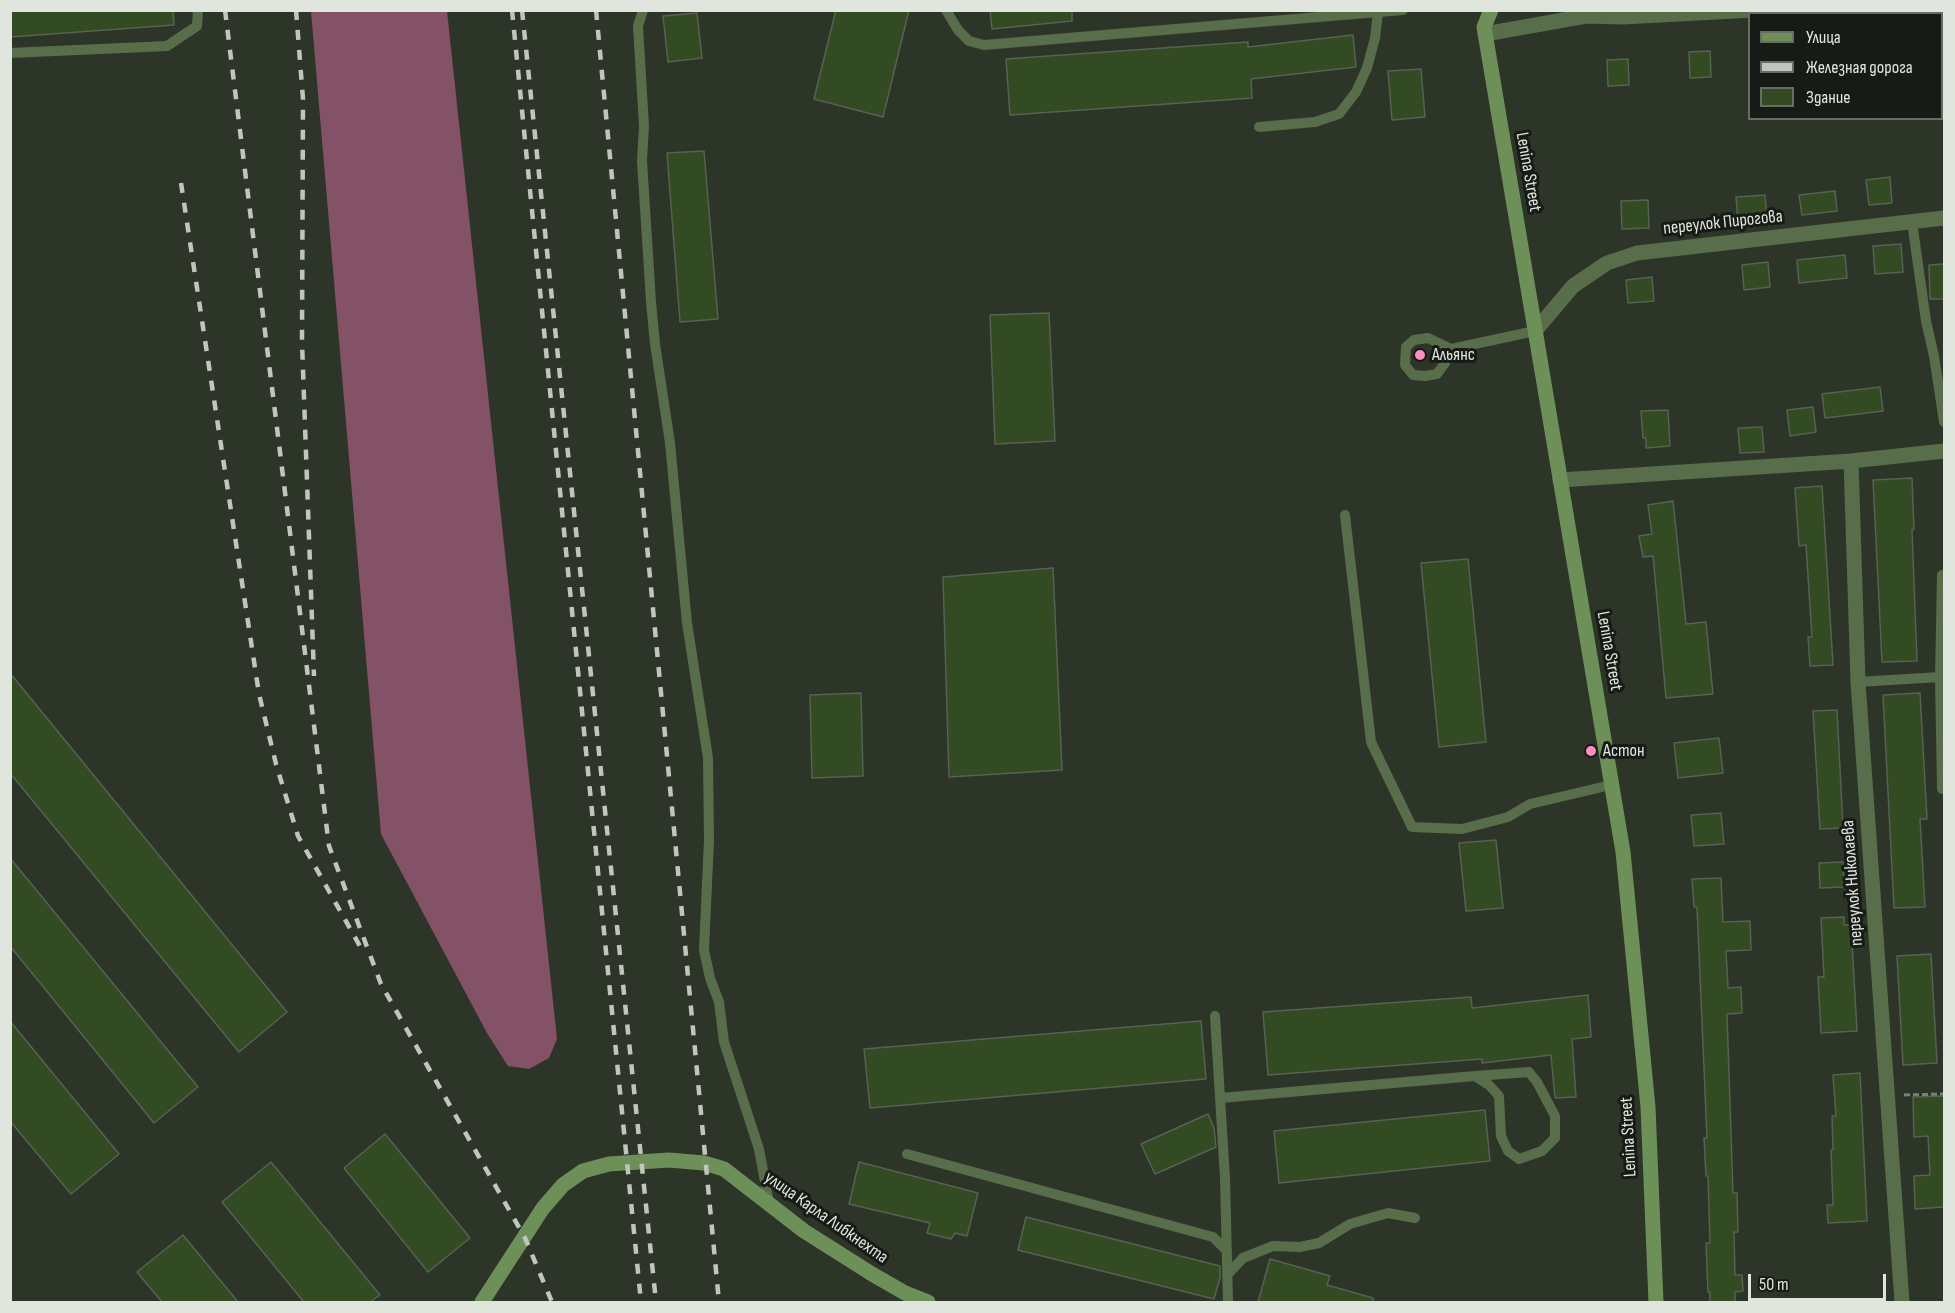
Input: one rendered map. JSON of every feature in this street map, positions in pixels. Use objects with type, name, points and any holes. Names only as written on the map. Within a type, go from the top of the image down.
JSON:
[{"type":"main road","points":[[1484,31],[1491,10]]},
{"type":"main road","name":"Lenina Street","points":[[1484,31],[1623,852],[1648,1107],[1656,1302]]},
{"type":"main road","name":"улица Карла Либкнехта","points":[[482,1302],[543,1208],[563,1185],[583,1171],[609,1164],[642,1160],[704,1163],[724,1170],[804,1231],[905,1293],[928,1302]]},
{"type":"street","name":"Lenina Street","points":[[1481,10],[1484,31]]},
{"type":"street","points":[[1484,31],[1586,16],[1623,17],[1753,10]]},
{"type":"street","name":"переулок Пирогова","points":[[1535,332],[1573,286],[1607,263],[1637,252],[1944,218]]},
{"type":"street","points":[[1560,480],[1851,460],[1944,451]]},
{"type":"street","name":"переулок Николаева","points":[[1851,460],[1858,682],[1902,1302]]},
{"type":"lane","points":[[10,53],[167,46],[197,26],[198,10]]},
{"type":"lane","points":[[643,10],[638,26],[644,126],[642,161],[653,323],[670,443],[687,623],[708,758],[709,840],[704,950],[710,978],[719,1002],[724,1042],[759,1149],[768,1203]]},
{"type":"lane","points":[[946,10],[958,30],[969,41],[984,45],[1292,15],[1378,13],[1403,10]]},
{"type":"lane","points":[[1259,127],[1315,122],[1339,114],[1356,92],[1367,68],[1375,38],[1378,13]]},
{"type":"lane","points":[[1912,222],[1926,321],[1944,422]]},
{"type":"lane","points":[[1451,349],[1437,374],[1413,375],[1406,364],[1406,347],[1414,340],[1428,338],[1451,349],[1535,332]]},
{"type":"lane","points":[[1345,515],[1371,742],[1412,827],[1462,829],[1508,817],[1530,804],[1611,785]]},
{"type":"lane","points":[[1942,574],[1940,677],[1942,789]]},
{"type":"lane","points":[[1858,682],[1940,677]]},
{"type":"lane","points":[[1215,1016],[1228,1302]]},
{"type":"lane","points":[[1220,1098],[1475,1076],[1529,1072],[1537,1082],[1555,1116],[1555,1138],[1542,1151],[1519,1159],[1508,1151],[1501,1136],[1499,1096],[1489,1085],[1475,1076]]},
{"type":"lane","points":[[907,1154],[1213,1237],[1227,1251]]},
{"type":"lane","points":[[1227,1275],[1243,1258],[1273,1246],[1300,1247],[1319,1243],[1350,1224],[1388,1214],[1415,1218]]},
{"type":"path","points":[[1887,1095],[1944,1094]]},
{"type":"shaded area","points":[[311,11],[447,11],[557,1039],[549,1058],[529,1069],[508,1066],[487,1033],[381,834]]},
{"type":"building","points":[[10,10],[173,10],[174,25],[10,37]]},
{"type":"building","points":[[836,10],[909,10],[883,117],[814,99]]},
{"type":"building","points":[[990,10],[1072,10],[1072,21],[992,29]]},
{"type":"building","points":[[697,13],[702,58],[668,62],[663,16]]},
{"type":"building","points":[[1353,35],[1356,67],[1251,79],[1252,98],[1010,115],[1006,59],[1248,42],[1248,47]]},
{"type":"building","points":[[1710,51],[1711,77],[1690,78],[1689,52]]},
{"type":"building","points":[[1628,59],[1629,85],[1608,86],[1607,60]]},
{"type":"building","points":[[1421,69],[1425,117],[1392,120],[1388,71]]},
{"type":"building","points":[[704,151],[718,319],[680,322],[667,153]]},
{"type":"building","points":[[1890,177],[1892,203],[1869,205],[1866,180]]},
{"type":"building","points":[[1835,191],[1837,211],[1802,215],[1799,195]]},
{"type":"building","points":[[1765,195],[1767,219],[1738,222],[1736,197]]},
{"type":"building","points":[[1648,200],[1649,228],[1622,229],[1621,201]]},
{"type":"building","points":[[1901,244],[1903,272],[1875,274],[1873,246]]},
{"type":"building","points":[[1845,255],[1847,278],[1799,283],[1797,260]]},
{"type":"building","points":[[1768,262],[1770,287],[1744,290],[1742,265]]},
{"type":"building","points":[[1944,264],[1944,299],[1930,299],[1929,265]]},
{"type":"building","points":[[1652,277],[1654,301],[1628,303],[1626,280]]},
{"type":"building","points":[[1049,313],[1055,441],[995,444],[990,315]]},
{"type":"building","points":[[1880,387],[1883,411],[1825,418],[1822,394]]},
{"type":"building","points":[[1813,407],[1816,432],[1790,436],[1787,410]]},
{"type":"building","points":[[1668,410],[1670,446],[1646,448],[1641,411]]},
{"type":"building","points":[[1762,427],[1764,452],[1740,453],[1738,428]]},
{"type":"building","points":[[1912,478],[1917,661],[1882,662],[1873,480]]},
{"type":"building","points":[[1822,486],[1833,665],[1810,666],[1808,637],[1812,637],[1806,545],[1799,546],[1795,488]]},
{"type":"building","points":[[1673,501],[1686,624],[1706,622],[1713,694],[1666,698],[1653,556],[1643,557],[1639,536],[1652,534],[1648,505]]},
{"type":"building","points":[[1468,559],[1486,742],[1439,747],[1421,563]]},
{"type":"building","points":[[1053,568],[1062,770],[949,777],[943,577]]},
{"type":"building","points":[[10,673],[287,1012],[239,1052],[10,773]]},
{"type":"building","points":[[861,693],[863,776],[812,778],[810,695]]},
{"type":"building","points":[[1920,693],[1927,819],[1920,819],[1925,907],[1894,908],[1883,695]]},
{"type":"building","points":[[1837,710],[1843,828],[1820,829],[1813,711]]},
{"type":"building","points":[[1719,738],[1723,773],[1678,778],[1674,743]]},
{"type":"building","points":[[1721,813],[1724,844],[1694,846],[1691,815]]},
{"type":"building","points":[[1496,840],[1503,908],[1466,911],[1459,843]]},
{"type":"building","points":[[10,858],[198,1087],[154,1123],[10,946]]},
{"type":"building","points":[[1843,862],[1844,887],[1820,888],[1819,863]]},
{"type":"building","points":[[1721,878],[1723,922],[1750,921],[1751,950],[1726,951],[1728,988],[1741,987],[1742,1013],[1727,1014],[1733,1193],[1737,1193],[1738,1232],[1734,1232],[1735,1275],[1742,1275],[1743,1291],[1735,1292],[1735,1302],[1710,1302],[1710,1292],[1708,1292],[1706,1243],[1710,1243],[1708,1176],[1706,1176],[1704,1138],[1707,1138],[1697,907],[1694,907],[1692,879]]},
{"type":"building","points":[[1844,917],[1844,925],[1851,925],[1857,1031],[1821,1033],[1818,977],[1824,977],[1821,918]]},
{"type":"building","points":[[1931,954],[1937,1063],[1903,1065],[1897,956]]},
{"type":"building","points":[[1588,995],[1591,1037],[1572,1039],[1576,1097],[1555,1098],[1551,1055],[1482,1063],[1482,1059],[1268,1075],[1263,1012],[1471,997],[1472,1008]]},
{"type":"building","points":[[10,1021],[119,1154],[71,1194],[10,1121]]},
{"type":"building","points":[[1201,1021],[1206,1079],[870,1108],[864,1049]]},
{"type":"building","points":[[1860,1073],[1867,1221],[1828,1223],[1827,1205],[1833,1205],[1832,1116],[1836,1116],[1833,1075]]},
{"type":"building","points":[[1944,1096],[1944,1207],[1915,1209],[1914,1176],[1930,1175],[1928,1136],[1914,1137],[1913,1097]]},
{"type":"building","points":[[1485,1110],[1490,1161],[1279,1183],[1274,1131]]},
{"type":"building","points":[[1208,1114],[1214,1128],[1216,1147],[1155,1174],[1141,1144]]},
{"type":"building","points":[[385,1134],[470,1238],[428,1272],[344,1168]]},
{"type":"building","points":[[271,1162],[380,1295],[370,1302],[304,1302],[222,1202]]},
{"type":"building","points":[[859,1162],[978,1193],[967,1236],[955,1233],[951,1239],[927,1233],[930,1223],[849,1204]]},
{"type":"building","points":[[1026,1217],[1220,1266],[1220,1278],[1214,1299],[1018,1250]]},
{"type":"building","points":[[183,1235],[238,1302],[162,1302],[137,1272]]},
{"type":"building","points":[[1270,1259],[1330,1276],[1327,1285],[1373,1298],[1373,1302],[1258,1302]]},
{"type":"railway","points":[[225,10],[329,846],[381,984],[525,1238],[552,1302]]},
{"type":"railway","points":[[296,10],[303,99],[302,342],[314,676]]},
{"type":"railway","points":[[512,10],[641,1302]]},
{"type":"railway","points":[[522,10],[656,1302]]},
{"type":"railway","points":[[596,10],[719,1302]]},
{"type":"railway","points":[[181,183],[259,694],[276,764],[298,836],[361,948]]},
{"type":"place","name":"Альянс","points":[[1420,355]]},
{"type":"place","name":"Астон","points":[[1591,751]]}]
